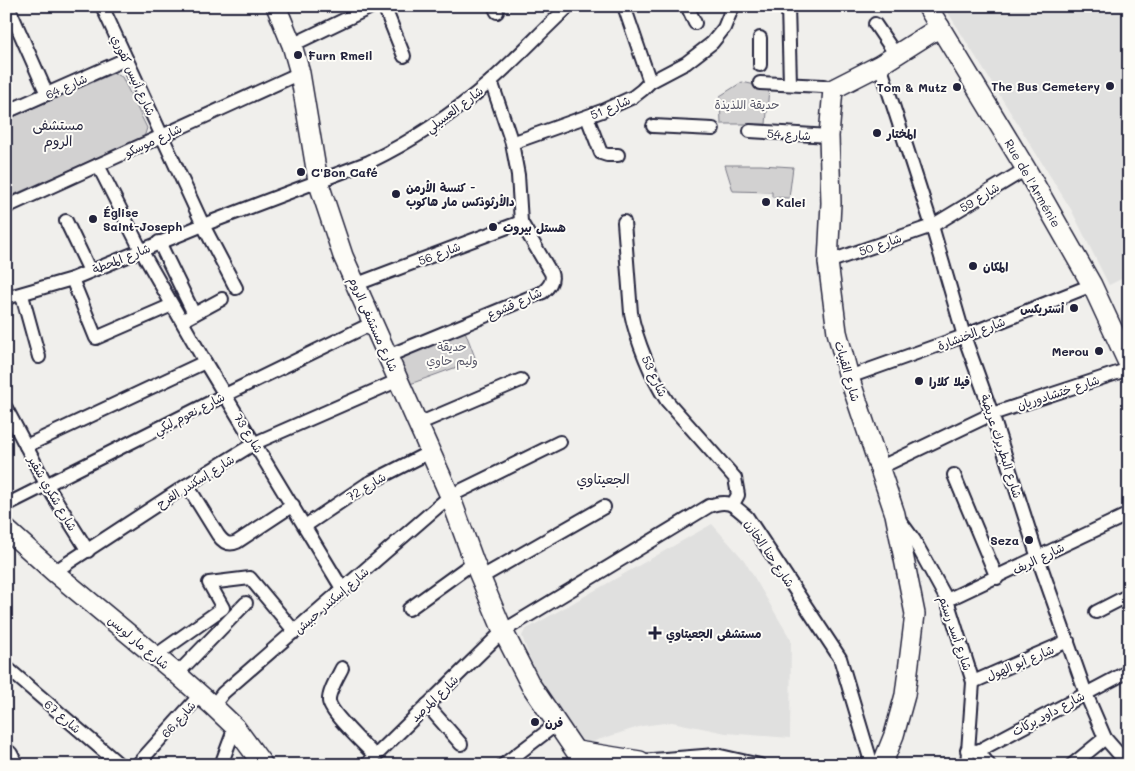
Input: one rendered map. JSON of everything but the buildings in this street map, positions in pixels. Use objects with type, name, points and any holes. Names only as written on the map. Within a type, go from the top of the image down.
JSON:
[{"type":"highway","points":[[6,757],[10,765]]},
{"type":"street","points":[[8,6],[47,94]]},
{"type":"street","name":"شارع أنيس كفوري","points":[[102,6],[203,225],[236,288]]},
{"type":"street","name":"شارع مستشفى الروم","points":[[276,6],[292,44],[300,73],[318,181],[336,239],[450,496],[477,570],[503,631],[530,684],[581,758]]},
{"type":"street","points":[[292,44],[373,6]]},
{"type":"street","points":[[384,6],[404,56]]},
{"type":"street","name":"شارع العسيلي","points":[[318,181],[369,162],[426,131],[491,81],[569,6]]},
{"type":"street","points":[[624,6],[650,82]]},
{"type":"street","name":"شارع 51","points":[[512,143],[633,97],[650,82],[686,63],[712,43],[724,28],[733,6]]},
{"type":"street","points":[[788,6],[790,84]]},
{"type":"street","name":"Rue de l'Arménie","points":[[927,6],[1026,168],[1092,285],[1129,365]]},
{"type":"street","points":[[689,10],[695,23]]},
{"type":"street","name":"شارع البطريرك عريضة","points":[[875,24],[888,60],[932,226],[964,336],[992,414],[1038,558],[1086,694],[1105,738],[1125,761]]},
{"type":"street","points":[[760,82],[822,86],[833,89],[888,60],[940,27]]},
{"type":"street","points":[[760,38],[760,64]]},
{"type":"street","name":"شارع 64","points":[[6,112],[126,59]]},
{"type":"street","name":"شارع موسكو","points":[[6,207],[300,73]]},
{"type":"street","name":"شارع قشوع","points":[[388,356],[543,292],[553,277],[521,222],[518,176],[512,143],[491,81]]},
{"type":"street","name":"شارع القبيات","points":[[833,89],[829,136],[831,203],[828,262],[837,332],[849,377],[895,514],[915,614],[905,695],[894,735],[882,765]]},
{"type":"street","points":[[587,116],[601,153],[618,155]]},
{"type":"street","points":[[653,126],[713,129]]},
{"type":"street","name":"شارع 54","points":[[750,131],[829,136]]},
{"type":"street","name":"شارع 73","points":[[98,165],[141,250],[172,305],[343,590]]},
{"type":"street","name":"شارع 59","points":[[932,226],[1026,168]]},
{"type":"street","name":"شارع المحطة","points":[[6,298],[22,295],[72,279],[159,242],[318,181]]},
{"type":"street","points":[[66,221],[90,271]]},
{"type":"street","name":"شارع 56","points":[[356,284],[521,222]]},
{"type":"street","name":"شارع 53","points":[[624,222],[631,313],[644,352],[666,401],[735,478],[738,495],[733,504]]},
{"type":"street","name":"شارع 50","points":[[828,262],[932,226]]},
{"type":"street","points":[[159,242],[194,314]]},
{"type":"street","points":[[72,279],[96,338],[172,305]]},
{"type":"street","name":"شارع الخنشارة","points":[[849,377],[964,336],[1092,285]]},
{"type":"street","points":[[22,295],[39,357]]},
{"type":"street","points":[[182,322],[222,300]]},
{"type":"street","name":"شارع نعوم لبكي","points":[[6,505],[373,323]]},
{"type":"street","points":[[26,446],[205,362]]},
{"type":"street","name":"شارع ختشادوريان","points":[[879,468],[992,414],[1129,369]]},
{"type":"street","name":"شارع إسكندر الفرح","points":[[54,572],[187,485],[256,443],[399,380]]},
{"type":"street","points":[[418,424],[521,380]]},
{"type":"street","name":"شارع شكري شقير","points":[[6,408],[46,484],[88,551]]},
{"type":"street","name":"شارع إسكندر حبيش","points":[[206,700],[223,693],[450,496],[560,442]]},
{"type":"street","name":"شارع 72","points":[[305,526],[367,484],[430,452]]},
{"type":"street","points":[[954,475],[997,578]]},
{"type":"street","points":[[187,485],[218,535],[229,544],[236,542],[293,505]]},
{"type":"street","points":[[503,631],[709,506],[723,502],[733,504]]},
{"type":"street","name":"شارع حنا الخازن","points":[[733,504],[747,517],[840,658],[872,765]]},
{"type":"street","points":[[409,609],[477,570],[604,507]]},
{"type":"street","name":"شارع أسد رستم","points":[[895,514],[914,540],[947,600],[973,682],[972,750],[966,765]]},
{"type":"street","name":"شارع الريف","points":[[947,600],[1129,514]]},
{"type":"street","name":"شارع مار لويس","points":[[6,528],[54,572],[206,700],[235,727],[263,765]]},
{"type":"street","points":[[154,656],[223,608],[209,583],[250,578],[295,632]]},
{"type":"street","points":[[1096,612],[1129,595]]},
{"type":"street","points":[[177,674],[246,603]]},
{"type":"street","name":"شارع المرصد","points":[[370,760],[503,631]]},
{"type":"street","name":"شارع أبو الهول","points":[[973,682],[1068,641]]},
{"type":"street","name":"شارع 67","points":[[6,667],[120,765]]},
{"type":"street","points":[[342,668],[329,694],[329,703],[333,712],[370,760]]},
{"type":"street","name":"شارع داود بركات","points":[[972,750],[1129,671]]},
{"type":"street","name":"شارع 66","points":[[137,765],[206,700]]},
{"type":"street","points":[[428,705],[461,744]]},
{"type":"street","points":[[503,765],[558,723]]},
{"type":"street","points":[[221,765],[235,727]]},
{"type":"street","points":[[1072,765],[1105,738]]},
{"type":"street","points":[[972,750],[989,765]]},
{"type":"street","points":[[581,758],[643,763],[716,755],[760,765]]},
{"type":"shaded area","points":[[944,6],[1129,6],[1129,275],[1109,285],[1072,211]]},
{"type":"shaded area","name":"مستشفى الجعيتاوي","points":[[712,524],[744,560],[791,640],[790,738],[726,733],[672,722],[642,726],[582,745],[535,673],[522,636],[525,630]]},
{"type":"green space","points":[[114,73],[122,77],[147,128],[144,137],[6,198],[6,120]]},
{"type":"green space","name":"حديقة اللذيذة","points":[[742,82],[769,88],[766,124],[721,124],[720,96]]},
{"type":"green space","points":[[725,165],[793,167],[789,198],[772,197],[772,192],[733,191]]},
{"type":"green space","name":"حديقة وليم حاوي","points":[[465,331],[476,360],[410,384],[398,357]]},
{"type":"place","name":"Furn Rmeil","points":[[298,55]]},
{"type":"place","name":"The Bus Cemetery","points":[[1110,86]]},
{"type":"place","name":"Tom & Mutz","points":[[957,87]]},
{"type":"place","name":"المختار","points":[[877,133]]},
{"type":"place","name":"C'Bon Café","points":[[301,172]]},
{"type":"place","name":"كنسة الأرمن - دالأرثوذكس مار هاكوب","points":[[396,194]]},
{"type":"place","name":"Kalei","points":[[766,202]]},
{"type":"place","name":"Église Saint-Joseph","points":[[93,219]]},
{"type":"place","name":"هستل بيروت","points":[[493,227]]},
{"type":"place","name":"المكان","points":[[973,266]]},
{"type":"place","name":"أستريكس","points":[[1074,308]]},
{"type":"place","name":"Merou","points":[[1099,351]]},
{"type":"place","name":"فيلا كلارا","points":[[919,381]]},
{"type":"place","name":"Seza","points":[[1029,540]]},
{"type":"place","name":"مستشفى الجعيتاوي","points":[[655,633]]},
{"type":"place","name":"فرن","points":[[535,722]]},
{"type":"district","name":"مستشفى الروم","points":[[58,132]]},
{"type":"district","name":"الجعيتاوي","points":[[603,478]]}]
